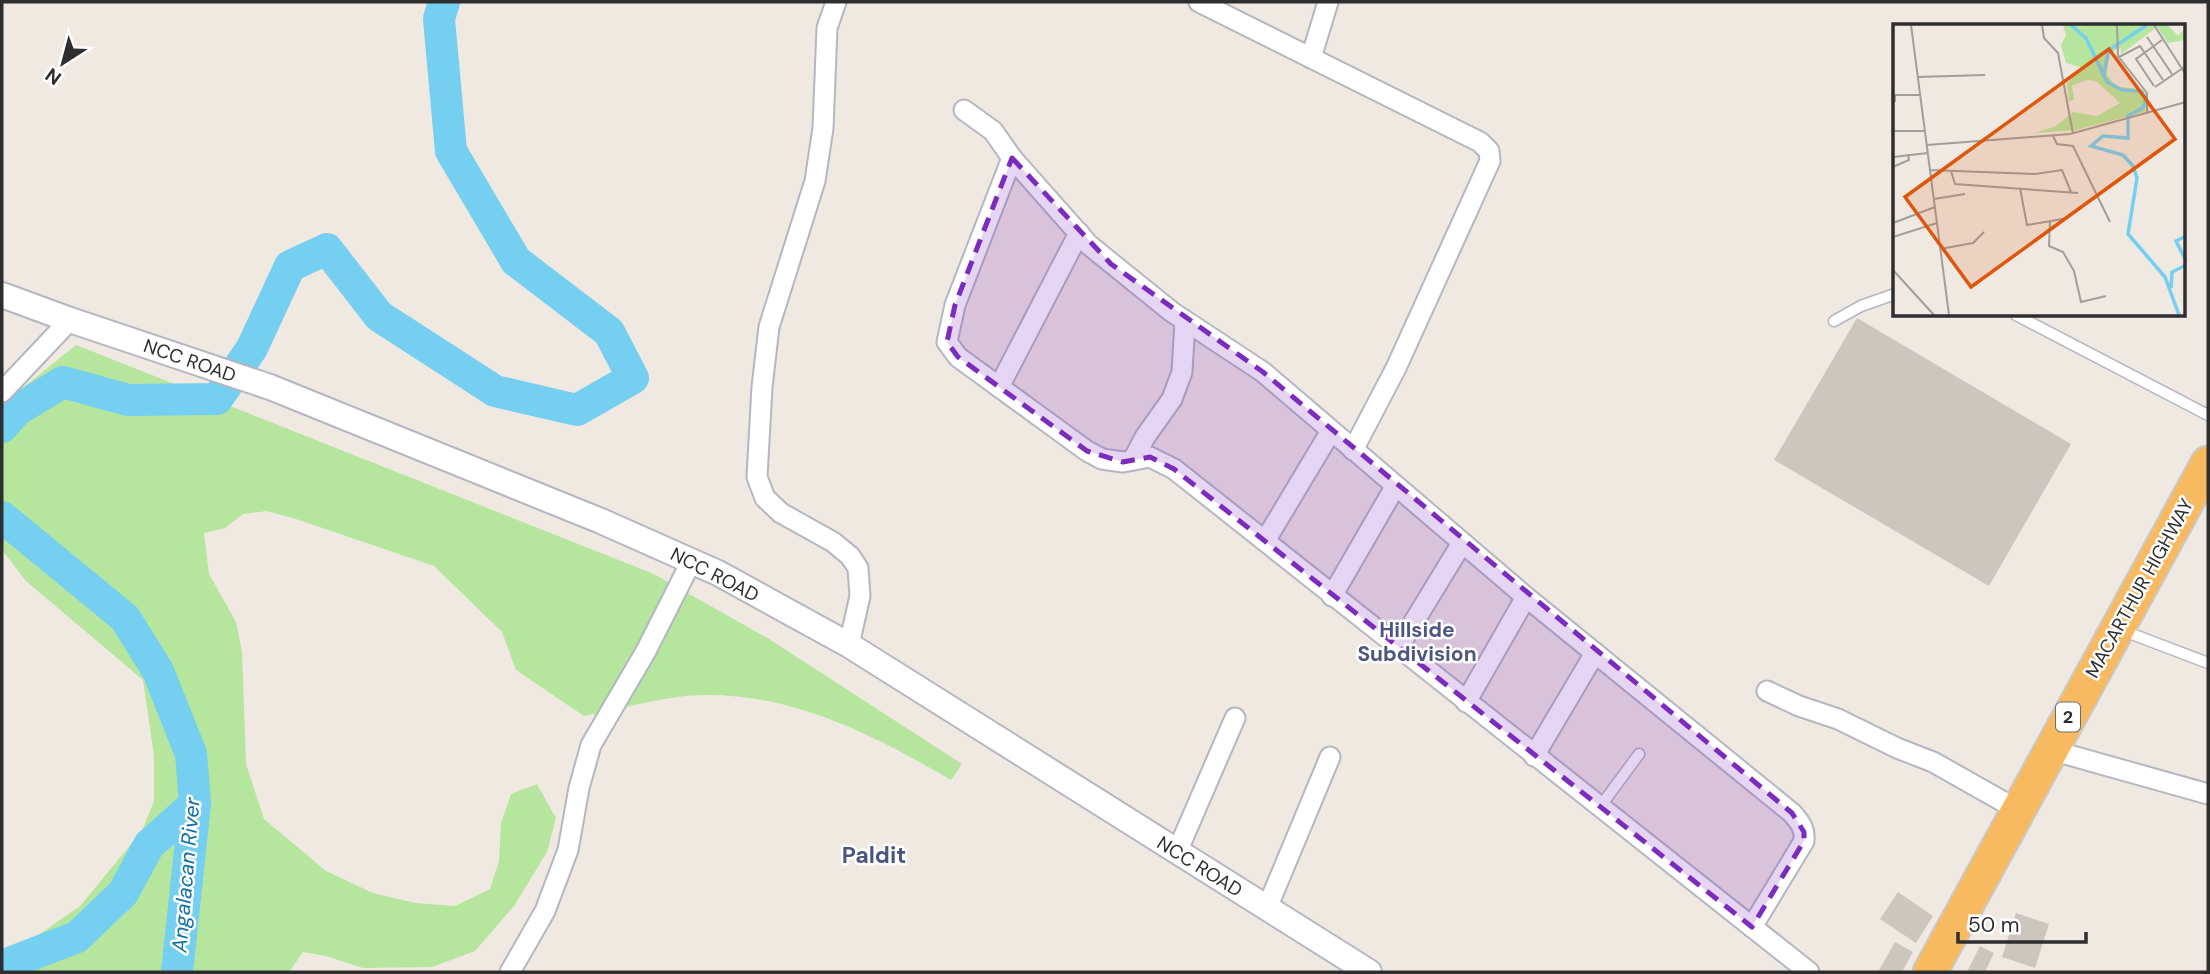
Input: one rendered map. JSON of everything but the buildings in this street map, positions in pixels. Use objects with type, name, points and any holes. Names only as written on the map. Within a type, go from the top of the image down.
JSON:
[{"type":"highway","name":"MACARTHUR HIGHWAY","points":[[1930,972],[2208,463]]},
{"type":"street","points":[[836,2],[827,28],[823,128],[815,181],[769,327],[762,387],[757,477],[765,498],[781,513],[833,542],[850,556],[858,568],[860,596],[849,645]]},
{"type":"street","points":[[1199,2],[1480,142],[1489,151],[1490,161],[1396,368],[1353,450]]},
{"type":"street","points":[[1311,58],[1328,2]]},
{"type":"street","points":[[964,110],[993,131],[1012,158],[1079,233],[1111,264],[1185,321],[1263,372],[1526,597],[1792,813],[1801,823],[1804,832],[1801,849],[1752,927]]},
{"type":"street","points":[[1012,158],[955,305],[947,342],[958,357],[1087,451],[1102,459],[1123,462],[1150,457],[1161,460],[1216,500],[1332,596],[1809,972]]},
{"type":"street","points":[[999,387],[1079,233]]},
{"type":"street","name":"NCC ROAD","points":[[2,295],[270,387],[692,560],[849,645],[1369,972]]},
{"type":"street","points":[[2,392],[70,320]]},
{"type":"street","points":[[1133,460],[1145,437],[1172,399],[1182,372],[1185,321]]},
{"type":"street","points":[[1265,541],[1331,431]]},
{"type":"street","points":[[1332,596],[1395,487]]},
{"type":"street","points":[[1398,648],[1462,543]]},
{"type":"street","points":[[510,972],[545,911],[568,850],[579,788],[592,745],[646,652],[692,560]]},
{"type":"street","points":[[1466,702],[1526,597]]},
{"type":"street","points":[[1534,756],[1595,653]]},
{"type":"street","points":[[1767,691],[1799,706],[1838,719],[1933,762],[2018,810]]},
{"type":"street","points":[[1177,852],[1235,718]]},
{"type":"street","points":[[2050,750],[2208,794]]},
{"type":"street","points":[[1267,908],[1330,757]]},
{"type":"lane","points":[[1835,321],[1861,306],[1893,295]]},
{"type":"lane","points":[[2020,317],[2208,415]]},
{"type":"lane","points":[[2116,628],[2208,663]]},
{"type":"lane","points":[[1599,807],[1639,754]]},
{"type":"highlighted area","points":[[1012,158],[1111,264],[1263,372],[1792,813],[1804,832],[1804,841],[1752,927],[1174,469],[1150,457],[1123,462],[1087,451],[958,357],[947,342],[955,305]]},
{"type":"green space","points":[[76,345],[654,574],[769,639],[962,764],[951,780],[894,748],[834,721],[771,702],[738,697],[676,697],[584,716],[516,670],[502,632],[434,566],[267,511],[243,514],[225,528],[204,533],[209,574],[236,622],[242,652],[246,764],[264,819],[326,871],[373,893],[415,903],[455,906],[490,889],[499,861],[501,823],[511,794],[537,784],[556,818],[547,852],[514,906],[475,951],[432,967],[363,968],[303,952],[289,972],[2,972],[2,950],[21,947],[80,906],[142,831],[154,801],[154,756],[143,680],[26,581],[2,550],[2,413],[14,395]]},
{"type":"waterway","name":"Angalacan River","points":[[2,427],[17,410],[63,382],[128,400],[217,399],[252,348],[290,266],[327,249],[379,316],[495,391],[577,410],[633,378],[609,332],[516,261],[451,151],[439,19],[444,2]]},
{"type":"waterway","name":"Angalacan River","points":[[2,517],[125,618],[158,671],[191,754],[195,804],[177,972]]},
{"type":"waterway","points":[[2,966],[77,937],[123,893],[149,845],[195,804]]},
{"type":"district","name":"Hillside Subdivision","points":[[1417,642]]},
{"type":"district","name":"Paldit","points":[[874,855]]}]
